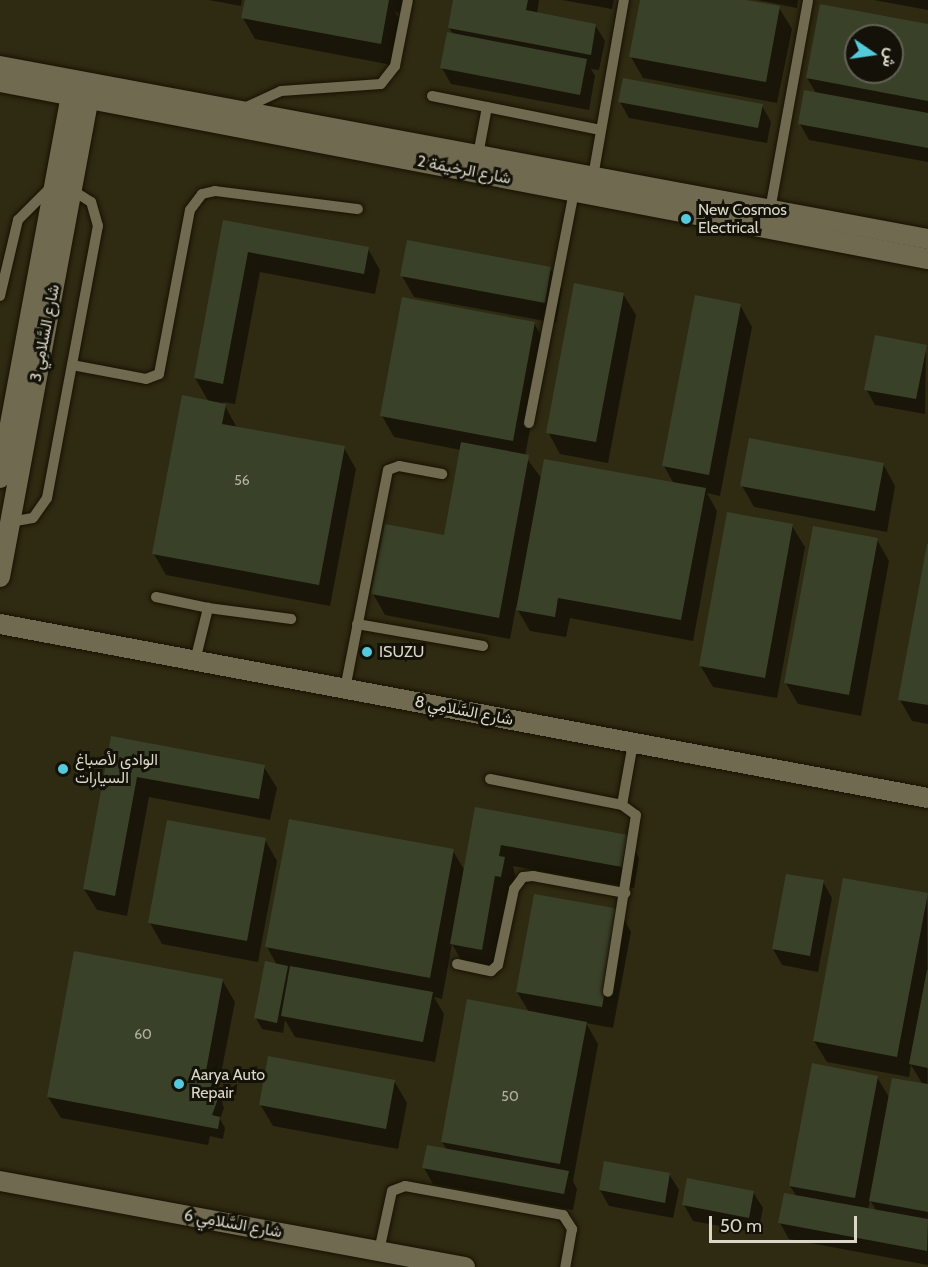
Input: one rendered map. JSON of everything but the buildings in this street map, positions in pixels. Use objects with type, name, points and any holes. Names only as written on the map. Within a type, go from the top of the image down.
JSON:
[{"type":"street","name":"شارع الرخيمَة 2","points":[[0,66],[81,91]]},
{"type":"street","name":"شارع الرخيمَة 2","points":[[0,82],[81,91],[574,191],[928,259]]},
{"type":"street","points":[[81,91],[217,116],[229,117],[239,111]]},
{"type":"street","name":"شارع السَّلامِي 3","points":[[0,577],[81,91]]},
{"type":"street","name":"شارع الرخيمَة 2","points":[[239,111],[928,239]]},
{"type":"street","name":"شارع السَّلامِي 3","points":[[0,478],[64,187]]},
{"type":"street","name":"شارع السَّلامِي 8","points":[[0,624],[928,798]]},
{"type":"street","name":"شارع السَّلامِي 6","points":[[0,1181],[465,1267]]},
{"type":"lane","points":[[239,111],[281,91],[381,84],[395,66],[408,0]]},
{"type":"lane","points":[[593,177],[624,0]]},
{"type":"lane","points":[[770,210],[808,0]]},
{"type":"lane","points":[[432,96],[601,129]]},
{"type":"lane","points":[[478,155],[487,107]]},
{"type":"lane","points":[[0,296],[18,220],[64,187],[91,202],[98,226],[47,498],[33,518],[10,522]]},
{"type":"lane","points":[[72,365],[146,379],[159,374],[189,210],[202,194],[215,191],[358,209]]},
{"type":"lane","points":[[528,423],[574,191]]},
{"type":"lane","points":[[345,689],[388,470],[399,466],[442,474]]},
{"type":"lane","points":[[156,597],[208,608],[291,619]]},
{"type":"lane","points":[[195,661],[208,608]]},
{"type":"lane","points":[[357,624],[483,646]]},
{"type":"lane","points":[[622,805],[633,743]]},
{"type":"lane","points":[[490,779],[622,805],[632,810],[637,821],[608,992]]},
{"type":"lane","points":[[456,964],[491,970],[498,965],[516,885],[523,878],[533,876],[625,893]]},
{"type":"lane","points":[[379,1251],[392,1191],[405,1186],[563,1215],[572,1228],[565,1267]]},
{"type":"place","name":"New Cosmos Electrical","points":[[686,219]]},
{"type":"place","name":"ISUZU","points":[[367,652]]},
{"type":"place","name":"الوادي لأصباغ السيارات","points":[[63,769]]},
{"type":"place","name":"Aarya Auto Repair","points":[[179,1084]]}]
